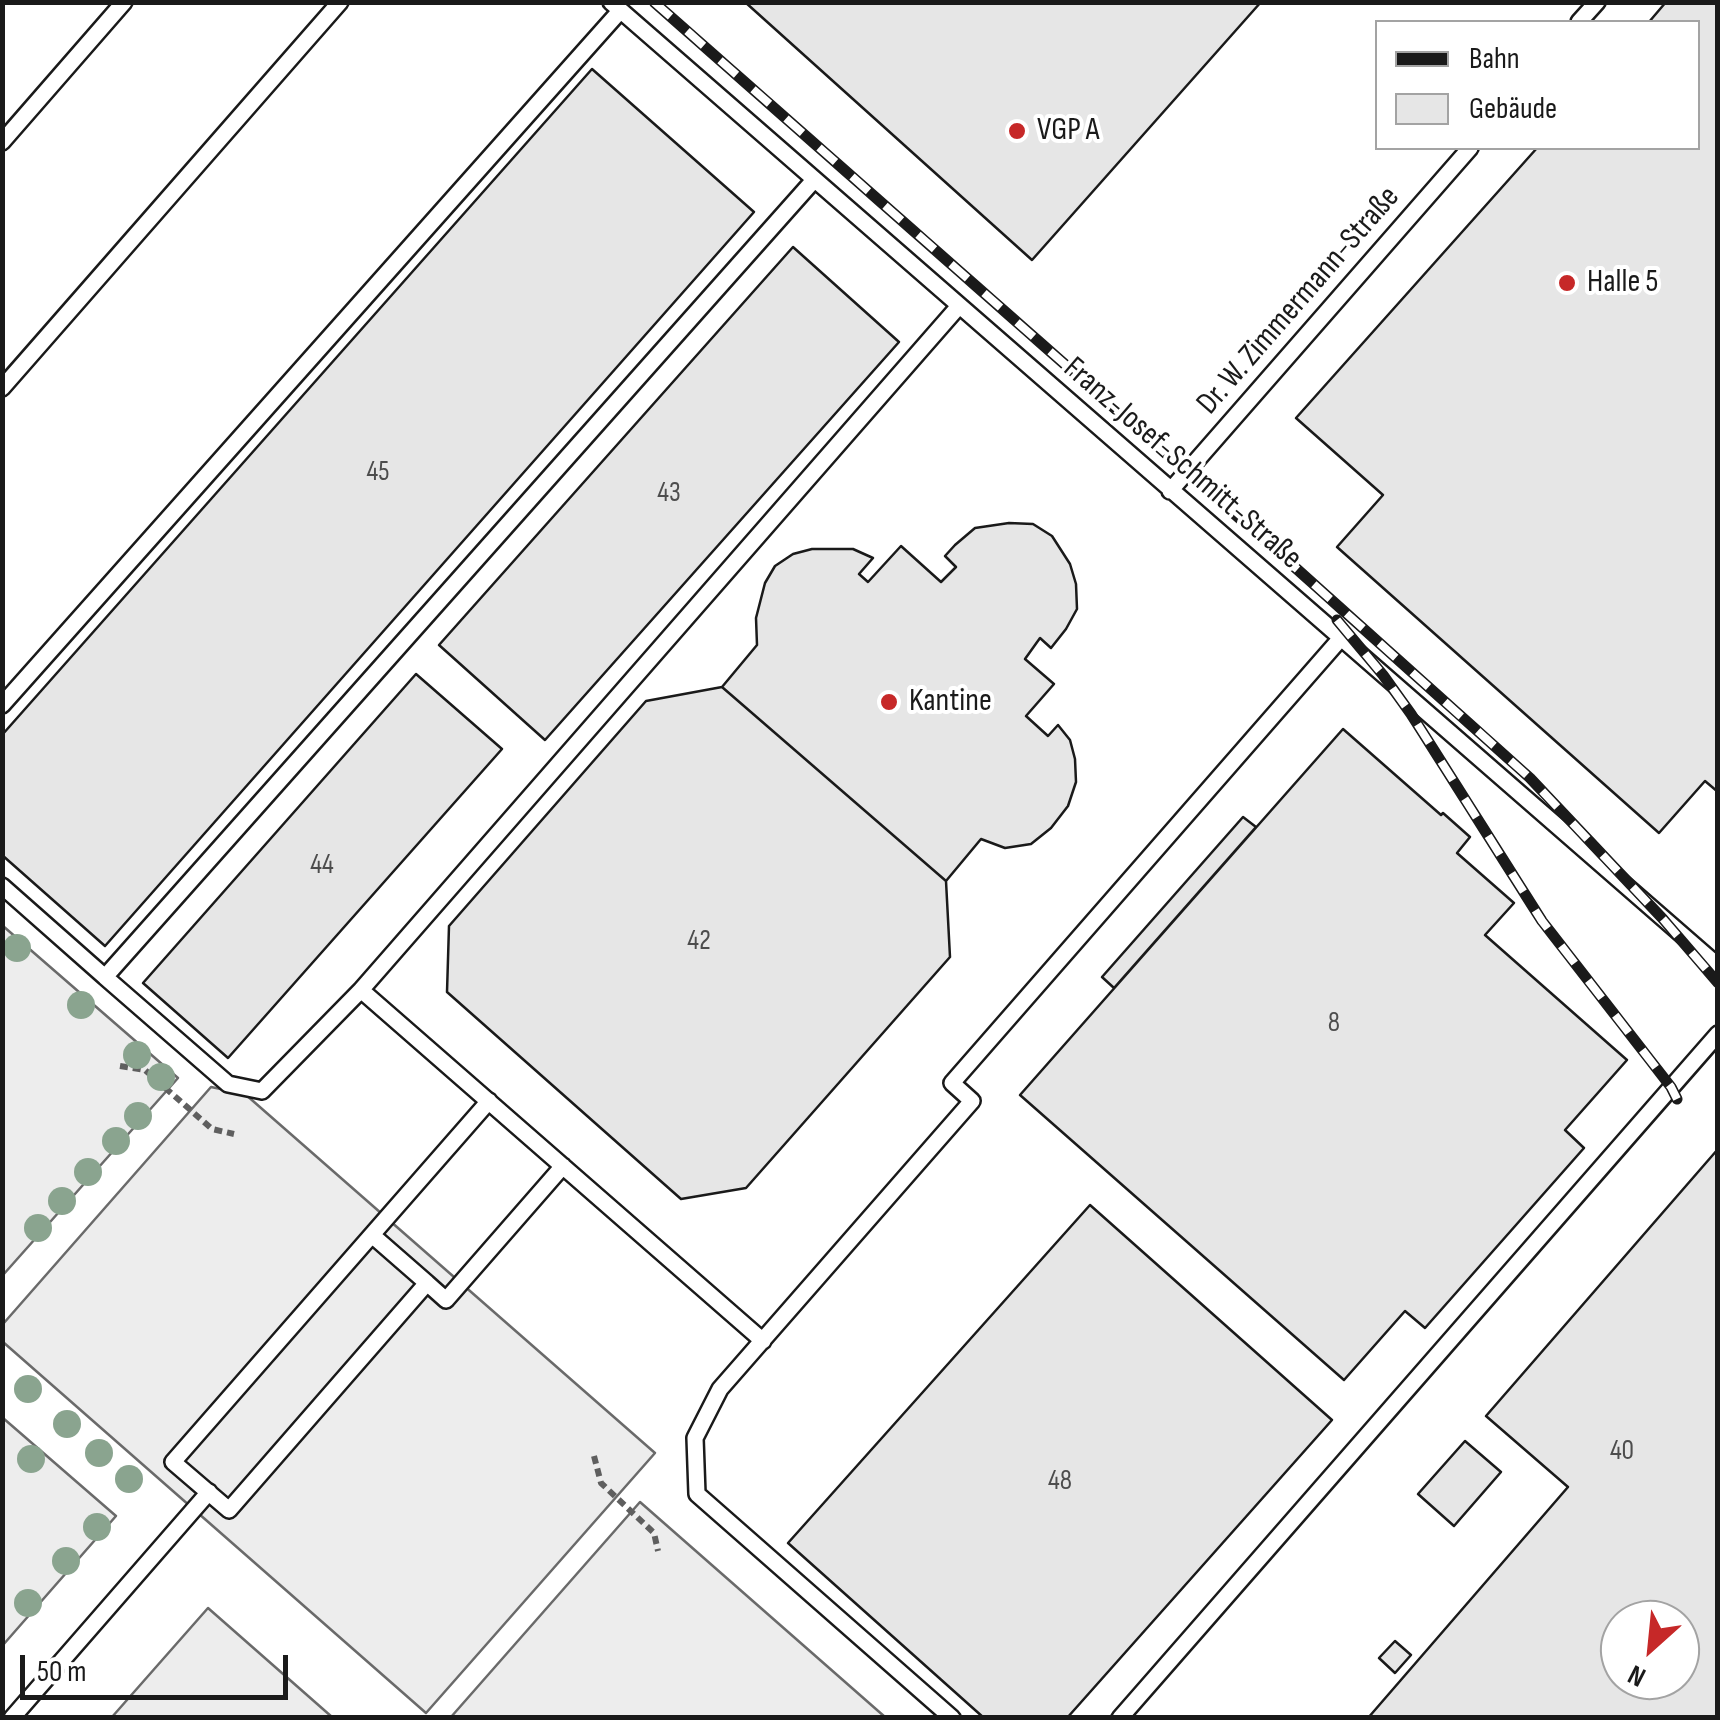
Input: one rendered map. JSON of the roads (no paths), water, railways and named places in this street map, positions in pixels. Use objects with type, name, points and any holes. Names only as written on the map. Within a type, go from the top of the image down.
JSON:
[{"type":"lane","points":[[2,142],[124,2]]},
{"type":"lane","points":[[2,388],[340,2]]},
{"type":"lane","points":[[2,705],[616,7]]},
{"type":"lane","name":"Franz-Josef-Schmitt-Straße","points":[[616,7],[1718,966]]},
{"type":"lane","name":"Dr. W. Zimmermann-Straße","points":[[1170,491],[1468,150]]},
{"type":"lane","points":[[105,977],[814,180]]},
{"type":"lane","points":[[2,886],[228,1084],[262,1091],[361,990],[958,306]]},
{"type":"lane","points":[[952,1718],[697,1494],[695,1438],[720,1389],[972,1101],[952,1083],[1341,638]]},
{"type":"lane","points":[[361,990],[763,1341]]},
{"type":"lane","points":[[1120,1718],[1718,1034]]},
{"type":"lane","points":[[427,1283],[229,1510],[174,1462],[488,1101]]},
{"type":"lane","points":[[372,1234],[446,1300],[563,1166]]},
{"type":"lane","points":[[12,1718],[208,1492]]},
{"type":"railway","points":[[654,2],[1530,778],[1718,983]]},
{"type":"railway","points":[[1337,620],[1411,714],[1542,921],[1677,1099]]},
{"type":"place","name":"VGP A","points":[[1017,131]]},
{"type":"place","name":"Halle 5","points":[[1567,283]]},
{"type":"place","name":"Kantine","points":[[889,702]]}]
